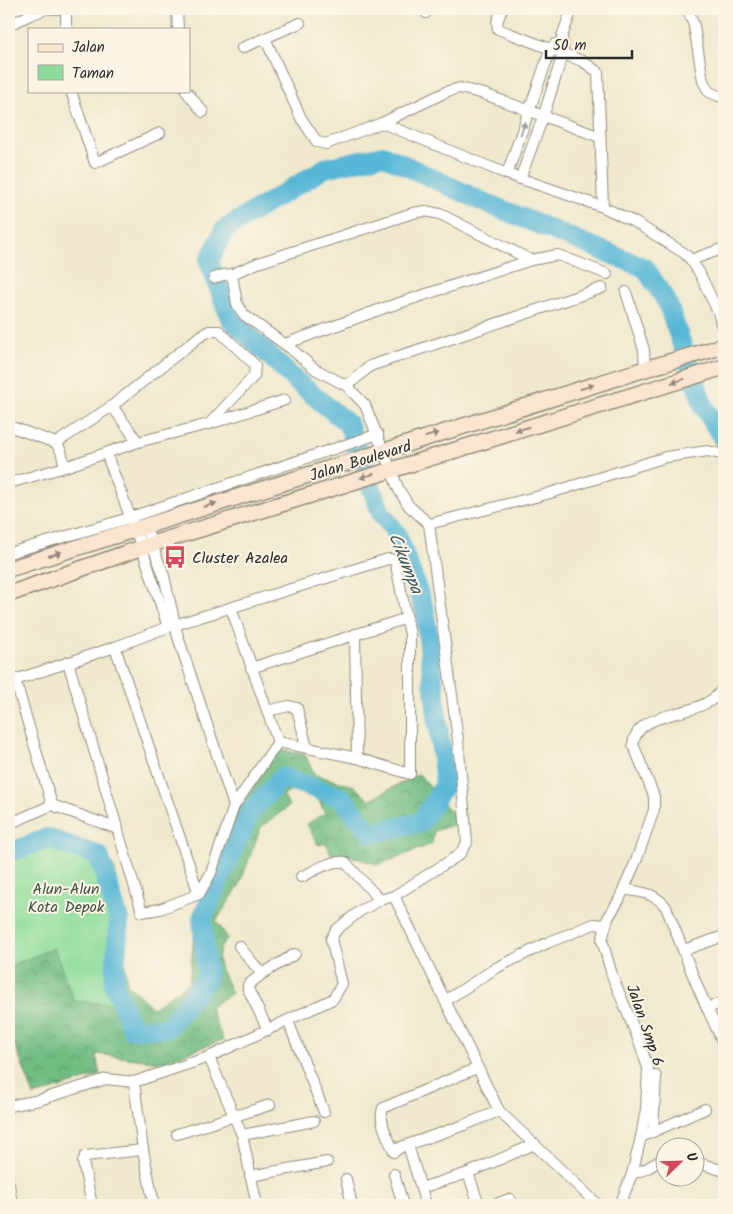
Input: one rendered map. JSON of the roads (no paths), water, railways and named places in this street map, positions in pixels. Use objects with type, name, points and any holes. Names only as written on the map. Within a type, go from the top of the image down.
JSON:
[{"type":"main road","name":"Jalan Boulevard","points":[[9,569],[137,524],[383,451],[645,368],[724,346]]},
{"type":"main road","name":"Jalan Boulevard","points":[[9,594],[147,546],[390,469],[724,367]]},
{"type":"street","points":[[9,25],[29,12],[46,9]]},
{"type":"street","points":[[52,9],[67,9],[66,28]]},
{"type":"street","points":[[177,9],[178,28]]},
{"type":"street","points":[[502,9],[497,22],[498,29],[582,61],[598,72],[603,207]]},
{"type":"street","points":[[520,179],[562,54],[562,36],[572,9]]},
{"type":"street","points":[[688,9],[694,26],[703,81],[709,92],[724,98]]},
{"type":"street","points":[[242,48],[300,23]]},
{"type":"street","points":[[507,174],[551,48],[562,36]]},
{"type":"street","points":[[264,38],[301,118],[317,142],[326,144],[382,123],[448,91],[460,88],[484,94],[600,138]]},
{"type":"street","points":[[71,92],[95,163],[160,133]]},
{"type":"street","points":[[187,92],[203,112]]},
{"type":"street","points":[[382,123],[520,179],[603,207],[636,223],[684,253],[691,260],[699,272],[718,312],[724,334]]},
{"type":"street","points":[[9,1106],[39,1100],[106,1080],[134,1082],[209,1057],[333,999],[342,984],[331,939],[336,930],[360,911],[380,900],[394,896],[459,855],[467,843],[458,740],[429,524],[409,506],[399,490],[365,405],[347,386],[315,369],[285,344],[244,315],[223,276],[349,233],[425,211],[440,214],[531,260]]},
{"type":"street","points":[[691,260],[724,248]]},
{"type":"street","points":[[285,344],[384,308],[531,260],[558,255],[608,274]]},
{"type":"street","points":[[347,386],[370,366],[602,288]]},
{"type":"street","points":[[626,292],[644,350],[645,368]]},
{"type":"street","points":[[56,443],[112,406],[199,336],[208,331],[219,331],[255,366],[254,376],[209,424]]},
{"type":"street","points":[[9,483],[138,442],[209,424],[285,400]]},
{"type":"street","points":[[112,406],[138,442]]},
{"type":"street","points":[[9,426],[56,443],[61,451],[65,466]]},
{"type":"street","points":[[9,553],[137,524],[378,434]]},
{"type":"street","points":[[429,524],[547,494],[666,457],[708,451],[724,455]]},
{"type":"street","points":[[106,453],[147,546],[164,576],[172,626],[178,638],[234,806]]},
{"type":"street","points":[[52,805],[12,681],[172,626],[388,559],[395,560],[410,635],[410,774],[357,758],[278,742]]},
{"type":"street","points":[[231,608],[278,742]]},
{"type":"street","points":[[251,668],[407,618]]},
{"type":"street","points":[[355,634],[357,758]]},
{"type":"street","points":[[115,647],[199,894]]},
{"type":"street","points":[[68,662],[142,912],[160,909],[199,894],[211,873],[234,806],[278,742]]},
{"type":"street","points":[[724,686],[720,695],[696,709],[659,718],[645,725],[634,735],[633,744],[654,796],[654,810],[624,889],[654,896],[660,900],[669,912],[707,1008],[724,1045]]},
{"type":"street","points":[[267,711],[289,706],[297,708],[306,748]]},
{"type":"street","points":[[9,824],[52,805],[118,829]]},
{"type":"street","points":[[301,877],[339,861],[344,862],[380,900]]},
{"type":"street","name":"Jalan Smp 6","points":[[620,1205],[632,1174],[642,1137],[646,1109],[648,1068],[612,976],[602,940],[606,926],[624,889]]},
{"type":"street","points":[[394,896],[498,1110],[598,1205]]},
{"type":"street","points":[[445,1001],[496,968],[547,943],[594,924],[606,926]]},
{"type":"street","points":[[684,950],[724,936]]},
{"type":"street","points":[[239,946],[262,974]]},
{"type":"street","points":[[268,1030],[248,989],[248,985],[295,954]]},
{"type":"street","points":[[707,1008],[724,1002]]},
{"type":"street","points":[[288,1021],[324,1112]]},
{"type":"street","points":[[209,1057],[242,1135],[257,1205]]},
{"type":"street","points":[[477,1068],[383,1108],[381,1120],[394,1152],[498,1110]]},
{"type":"street","points":[[653,1132],[656,1076]]},
{"type":"street","points":[[134,1082],[154,1205]]},
{"type":"street","points":[[177,1134],[270,1105]]},
{"type":"street","points":[[642,1137],[705,1109]]},
{"type":"street","points":[[242,1135],[314,1121]]},
{"type":"street","points":[[421,1188],[468,1173],[535,1144]]},
{"type":"street","points":[[408,1145],[426,1205]]},
{"type":"street","points":[[92,1205],[84,1162],[85,1156],[144,1150]]},
{"type":"street","points":[[250,1176],[327,1162]]},
{"type":"street","points":[[632,1174],[656,1163]]},
{"type":"street","points":[[706,1165],[724,1171]]},
{"type":"street","points":[[468,1173],[479,1205]]},
{"type":"street","points":[[394,1174],[403,1205]]},
{"type":"street","points":[[346,1179],[352,1205]]},
{"type":"street","points":[[9,1184],[12,1205]]},
{"type":"street","points":[[493,1205],[510,1199]]},
{"type":"waterway","name":"Cikumpa","points":[[9,853],[47,838],[99,856],[119,920],[114,984],[132,1029],[167,1028],[207,978],[202,918],[251,811],[282,777],[342,798],[371,833],[421,822],[445,784],[425,611],[397,534],[381,513],[348,424],[295,380],[230,318],[209,261],[225,229],[325,168],[383,155],[479,200],[645,268],[667,302],[704,407],[724,440]]},
{"type":"place","name":"Cluster Azalea","points":[[175,557]]},
{"type":"park label","name":"Alun-Alun Kota Depok","points":[[66,897]]}]
